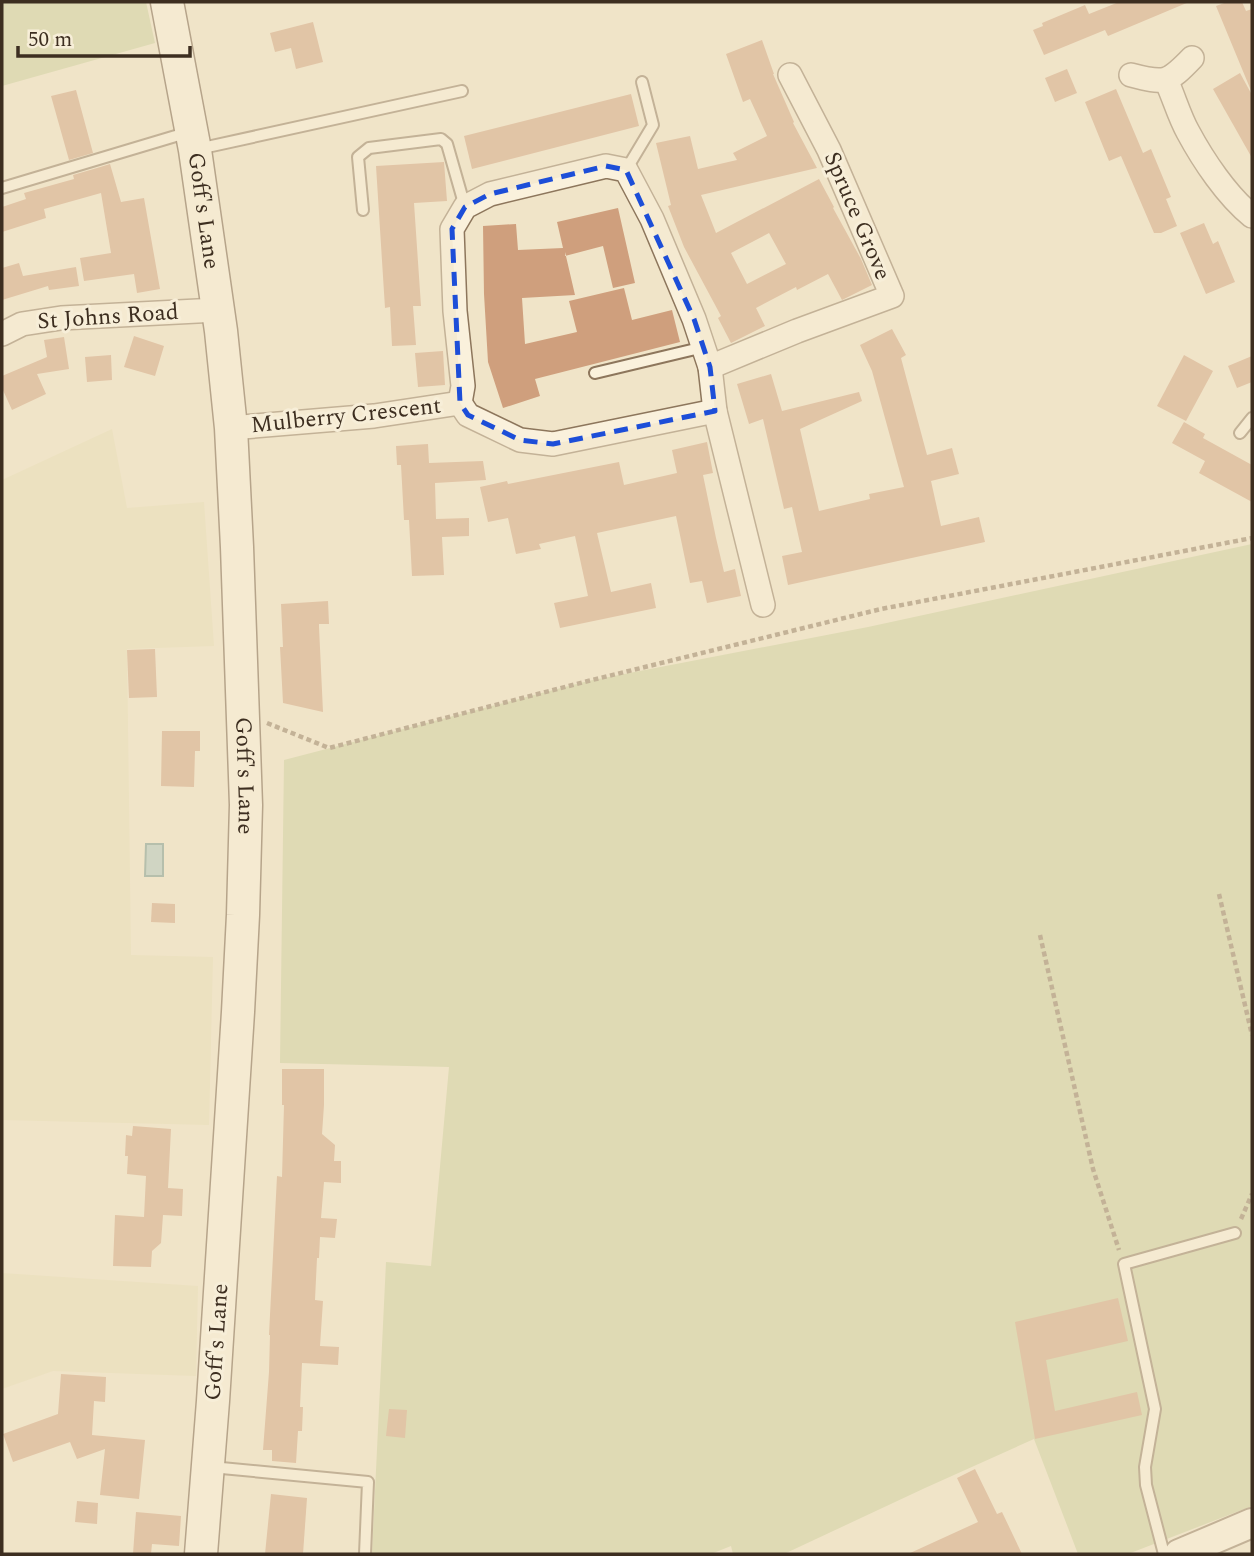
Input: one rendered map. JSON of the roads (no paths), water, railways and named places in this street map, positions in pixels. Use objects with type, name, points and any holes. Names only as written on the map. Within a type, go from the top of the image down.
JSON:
[{"type":"main road","name":"Goff's Lane","points":[[167,2],[193,140],[231,428],[246,804],[238,1012],[201,1554]]},
{"type":"street","points":[[1131,75],[1150,80],[1166,80],[1174,77],[1192,58]]},
{"type":"street","name":"Spruce Grove","points":[[707,357],[797,331],[892,296],[830,150],[790,75]]},
{"type":"street","points":[[1166,80],[1187,131],[1230,195],[1252,216]]},
{"type":"street","points":[[465,207],[490,194],[606,166],[626,170],[652,219],[707,357],[715,411],[763,605]]},
{"type":"street","name":"Mulberry Crescent","points":[[465,207],[452,229],[455,311],[463,386],[460,403],[468,415],[520,440],[553,444],[715,411]]},
{"type":"street","name":"St Johns Road","points":[[2,334],[22,324],[61,318],[217,310]]},
{"type":"street","name":"Mulberry Crescent","points":[[231,428],[374,416],[460,403]]},
{"type":"street","points":[[1179,1554],[1252,1522]]},
{"type":"lane","points":[[626,170],[653,125],[642,82]]},
{"type":"lane","points":[[2,188],[193,140],[462,91]]},
{"type":"lane","points":[[363,210],[359,157],[369,149],[441,139],[447,144],[465,207]]},
{"type":"lane","points":[[595,373],[707,357]]},
{"type":"lane","points":[[1240,433],[1252,418]]},
{"type":"lane","points":[[1164,1554],[1146,1485],[1145,1467],[1155,1409],[1124,1264],[1235,1233]]},
{"type":"lane","points":[[208,1467],[368,1482],[365,1554]]},
{"type":"water","points":[[146,844],[163,844],[163,876],[145,876]]}]
